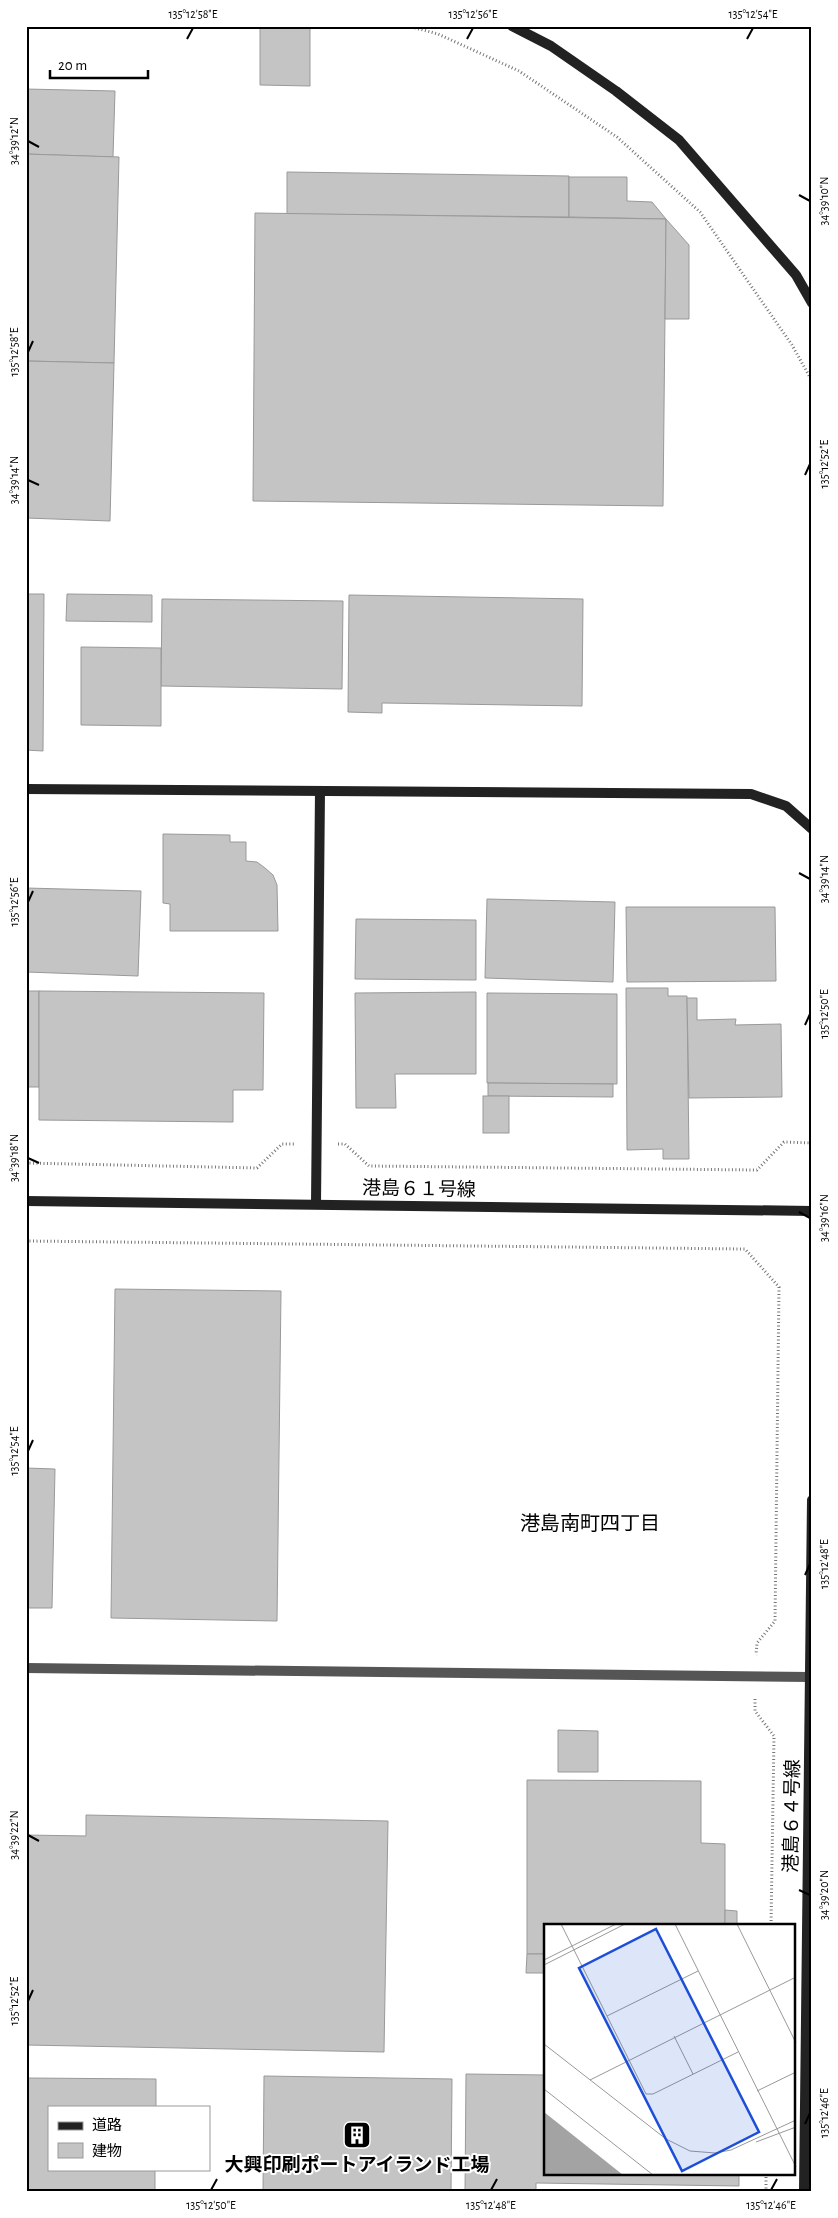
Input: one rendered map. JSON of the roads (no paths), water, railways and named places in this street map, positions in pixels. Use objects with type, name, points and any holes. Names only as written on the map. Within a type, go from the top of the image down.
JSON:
[{"type":"street","points":[[512,26],[551,46],[616,91],[679,140],[796,275],[812,303]]},
{"type":"street","points":[[26,789],[751,794],[786,806],[812,829]]},
{"type":"street","points":[[316,1204],[320,791]]},
{"type":"street","name":"港島６１号線","points":[[26,1200],[812,1211]]},
{"type":"street","name":"港島６４号線","points":[[804,2192],[812,1500]]},
{"type":"street","points":[[26,1668],[810,1677]]},
{"type":"place","name":"大興印刷ポートアイランド工場","points":[[357,2135]]},
{"type":"district","name":"港島南町四丁目","points":[[590,1523]]}]
